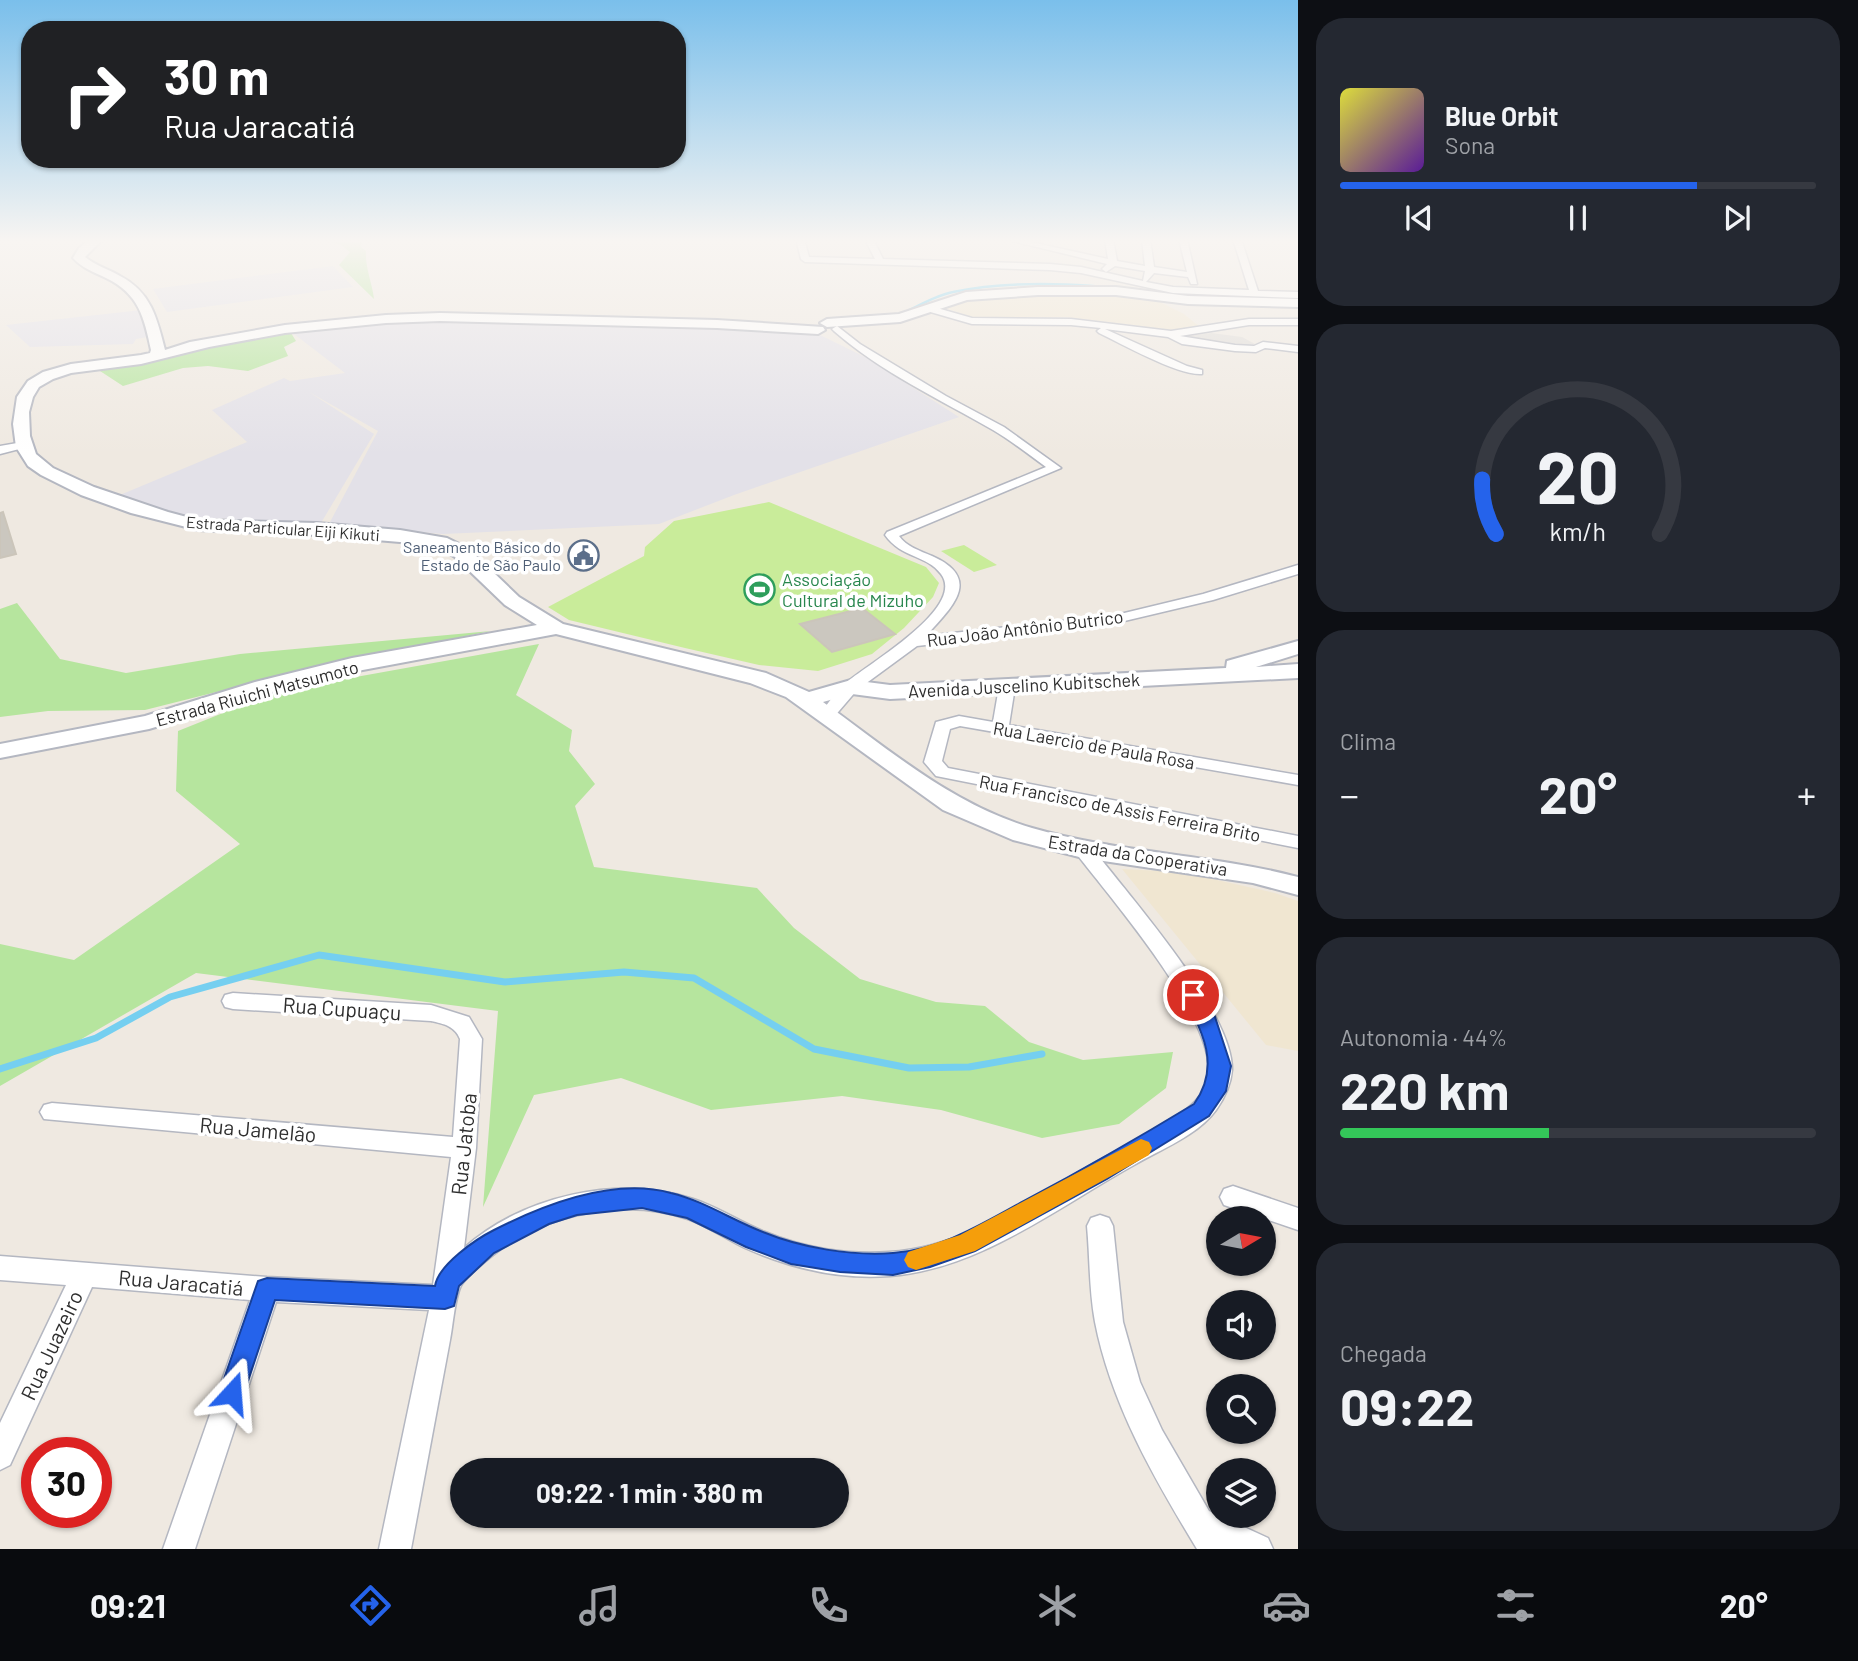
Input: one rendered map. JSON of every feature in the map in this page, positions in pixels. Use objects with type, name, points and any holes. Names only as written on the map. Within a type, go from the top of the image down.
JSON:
[{"type":"street","points":[[149,311],[157,353]]},
{"type":"street","points":[[0,450],[23,445],[22,405],[26,394],[35,383],[55,373],[285,329],[413,317],[832,326],[900,318],[922,311]]},
{"type":"street","points":[[938,311],[972,321],[1086,324],[1105,329],[1171,334],[1249,322],[1298,321]]},
{"type":"street","points":[[817,707],[851,687],[913,642],[950,601],[953,582],[939,564],[892,538],[895,531],[1055,468],[1000,429],[857,346],[832,326]]},
{"type":"street","points":[[1105,329],[1183,369],[1198,372]]},
{"type":"street","points":[[1203,330],[1247,336],[1263,345],[1298,349]]},
{"type":"street","points":[[1171,334],[1176,339],[1190,343],[1242,349],[1256,349],[1263,345]]},
{"type":"street","name":"Estrada Particular Eiji Kikuti","points":[[23,445],[33,461],[52,474],[98,494],[176,521],[198,525],[376,533],[447,544],[461,553],[512,601],[556,628],[758,678],[786,688],[817,707]]},
{"type":"street","name":"Rua João Antônio Butrico","points":[[913,642],[1060,628],[1117,618],[1201,599],[1298,569]]},
{"type":"street","name":"Estrada Riuichi Matsumoto","points":[[0,751],[149,722],[264,687],[352,665],[556,628]]},
{"type":"street","name":"Avenida Juscelino Kubitschek","points":[[851,687],[890,692],[1196,676],[1296,659]]},
{"type":"street","points":[[1000,729],[1007,687]]},
{"type":"street","name":"Estrada da Cooperativa","points":[[817,707],[952,804],[1022,834],[1083,849],[1253,874],[1298,886]]},
{"type":"street","name":"Rua Laercio de Paula Rosa","points":[[942,772],[933,762],[940,730],[945,723],[960,721],[1298,780]]},
{"type":"street","name":"Rua Francisco de Assis Ferreira Brito","points":[[942,772],[1298,842]]},
{"type":"street","points":[[446,1289],[486,1245],[542,1217],[577,1205],[642,1198],[669,1202],[694,1210],[754,1240],[821,1260],[893,1264],[930,1257],[967,1244],[1032,1210],[1165,1135],[1202,1110],[1215,1091],[1220,1066],[1205,1017],[1174,969],[1083,849]]},
{"type":"street","name":"Rua Cupuaçu","points":[[233,1001],[450,1017]]},
{"type":"street","name":"Rua Jatoba","points":[[395,1549],[446,1289],[464,1149],[471,1039],[467,1028],[459,1020],[450,1017]]},
{"type":"street","name":"Rua Jamelão","points":[[52,1112],[464,1149]]},
{"type":"street","points":[[1234,1197],[1298,1219]]},
{"type":"street","points":[[1100,1226],[1109,1322],[1123,1371],[1140,1416],[1214,1549]]},
{"type":"street","name":"Rua Jaracatiá","points":[[0,1268],[267,1289],[446,1289]]},
{"type":"street","name":"Rua Juazeiro","points":[[0,1453],[85,1273]]},
{"type":"street","points":[[178,1549],[267,1289]]},
{"type":"street","points":[[1198,1522],[1258,1549]]},
{"type":"shaded area","points":[[142,311],[148,337],[136,339],[133,344],[30,347],[6,325]]},
{"type":"shaded area","points":[[955,311],[1179,311],[1201,328],[1172,330],[1066,317],[972,317]]},
{"type":"shaded area","points":[[417,320],[705,327],[795,331],[820,335],[865,357],[959,417],[734,495],[659,524],[443,534],[329,524],[378,431],[309,392],[374,434],[321,523],[186,517],[162,512],[120,495],[247,442],[212,410],[284,378],[290,381],[345,373],[290,331]]},
{"type":"shaded area","points":[[1211,333],[1242,337],[1255,344],[1244,347],[1182,337]]},
{"type":"shaded area","points":[[1122,869],[1181,872],[1275,893],[1298,901],[1298,1051],[1266,1045]]},
{"type":"green space","points":[[291,333],[296,341],[284,347],[288,356],[248,371],[208,366],[183,368],[123,386],[100,371],[233,341]]},
{"type":"green space","name":"Associação Cultural de Mizuho","points":[[769,502],[926,567],[939,583],[933,597],[904,628],[872,654],[818,671],[759,665],[685,648],[569,620],[548,607],[644,556],[645,547],[674,521]]},
{"type":"green space","points":[[964,545],[997,565],[974,572],[941,551]]},
{"type":"green space","points":[[17,603],[60,659],[126,673],[240,654],[491,631],[323,665],[145,710],[48,711],[0,717],[0,609]]},
{"type":"green space","points":[[539,644],[516,695],[572,730],[569,751],[595,784],[575,806],[594,867],[757,888],[794,928],[860,979],[936,1002],[985,1006],[1029,1042],[1083,1060],[1173,1052],[1166,1088],[1119,1124],[1042,1138],[941,1110],[842,1096],[711,1110],[621,1078],[534,1095],[483,1207],[498,1011],[196,973],[0,1086],[0,944],[74,960],[240,844],[176,791],[178,731],[278,691]]},
{"type":"building","points":[[3,512],[16,554],[0,558],[0,513]]},
{"type":"building","name":"Associação Cultural de Mizuho","points":[[862,608],[895,634],[832,652],[800,624]]},
{"type":"waterway","points":[[0,1069],[96,1038],[170,997],[319,955],[505,982],[624,972],[694,978],[814,1049],[909,1068],[969,1067],[1042,1054]]},
{"type":"slow traffic","points":[[916,1260],[967,1244],[1141,1148]]},
{"type":"place","name":"Saneamento Básico do Estado de São Paulo","points":[[584,555]]},
{"type":"place","name":"Associação Cultural de Mizuho","points":[[759,589]]},
{"type":"route","points":[[232,1393],[267,1289],[445,1298],[447,1281],[486,1245],[511,1230],[577,1205],[642,1198],[669,1202],[694,1210],[754,1240],[791,1253],[840,1262],[893,1264],[930,1257],[967,1244],[1165,1135],[1202,1110],[1215,1091],[1220,1066],[1205,1017],[1193,995]]}]
